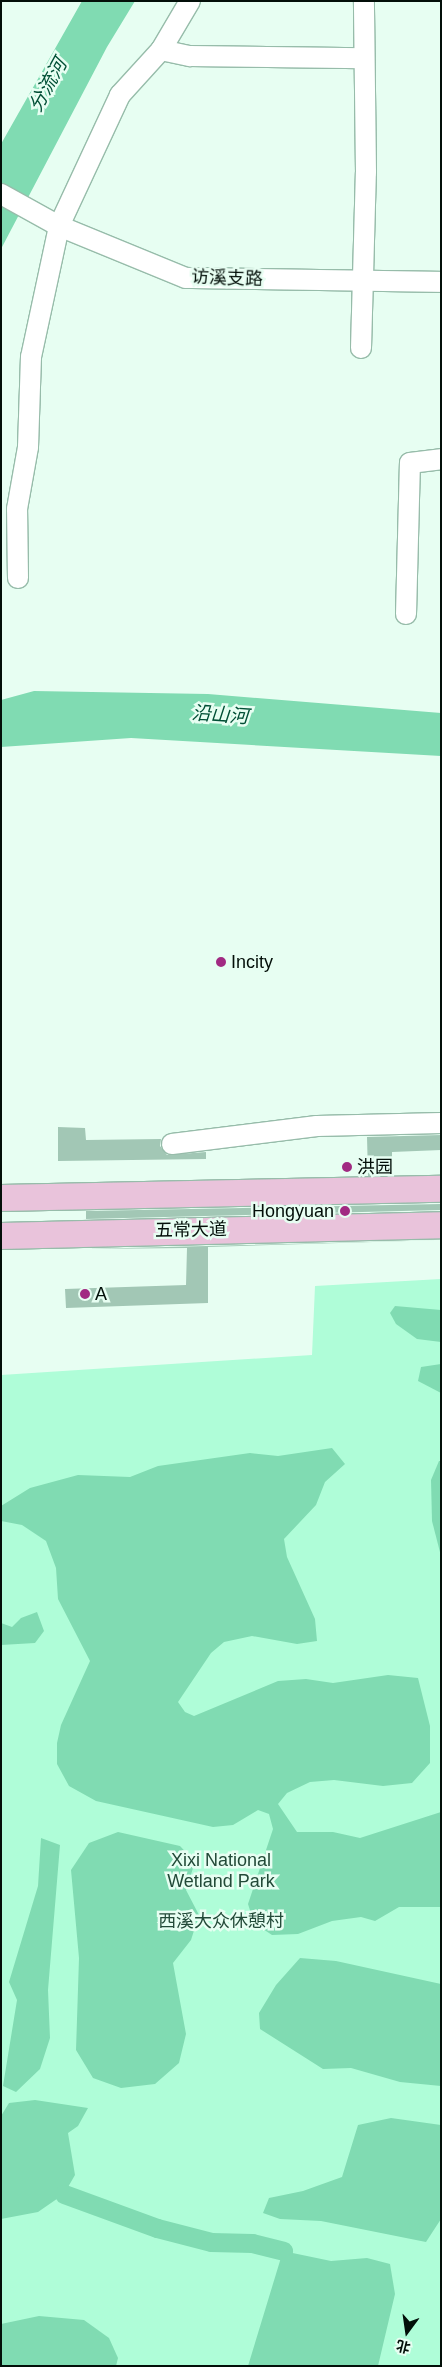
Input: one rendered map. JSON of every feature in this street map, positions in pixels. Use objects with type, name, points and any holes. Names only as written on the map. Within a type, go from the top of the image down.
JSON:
[{"type":"main road","name":"五常大道","points":[[1,1198],[441,1189]]},
{"type":"main road","name":"五常大道","points":[[1,1236],[441,1225]]},
{"type":"street","points":[[18,578],[17,509],[28,447],[31,357],[60,226],[120,95],[161,50],[190,1]]},
{"type":"street","points":[[361,348],[366,172],[364,1]]},
{"type":"street","points":[[161,50],[190,56],[364,58]]},
{"type":"street","name":"访溪支路","points":[[1,194],[60,226],[186,278],[441,282]]},
{"type":"street","points":[[406,614],[410,463],[441,459]]},
{"type":"street","points":[[172,1144],[316,1126],[441,1123]]},
{"type":"green space","name":"Xixi National Wetland Park","points":[[441,1279],[441,2366],[1,2366],[1,1375],[312,1355],[315,1286]]},
{"type":"water","name":"分流河","points":[[82,1],[135,1],[107,47],[1,249],[1,144]]},
{"type":"water","name":"沿山河","points":[[34,691],[208,694],[441,713],[441,756],[131,738],[1,747],[1,700]]},
{"type":"water","points":[[395,1306],[441,1310],[441,1342],[417,1339],[396,1324],[390,1313]]},
{"type":"water","points":[[441,1364],[441,1393],[418,1381],[421,1367]]},
{"type":"water","points":[[332,1448],[345,1464],[325,1482],[316,1505],[284,1539],[287,1557],[315,1619],[317,1641],[297,1644],[252,1636],[224,1642],[211,1653],[178,1702],[185,1712],[194,1716],[278,1681],[306,1679],[333,1683],[388,1675],[418,1678],[430,1726],[430,1763],[412,1783],[383,1786],[334,1780],[310,1782],[287,1793],[278,1804],[297,1832],[333,1832],[360,1838],[441,1812],[441,1907],[399,1907],[375,1921],[361,1917],[332,1921],[298,1934],[272,1935],[254,1923],[248,1904],[273,1829],[269,1814],[258,1810],[233,1825],[213,1827],[96,1801],[69,1786],[57,1764],[57,1743],[61,1725],[90,1661],[58,1599],[56,1568],[46,1541],[22,1525],[1,1521],[1,1506],[30,1488],[78,1475],[130,1477],[158,1466],[250,1453],[278,1456]]},
{"type":"water","points":[[439,1461],[441,1461],[441,1556],[432,1521],[431,1480]]},
{"type":"water","points":[[37,1612],[44,1631],[35,1643],[1,1645],[1,1623],[12,1627],[21,1618]]},
{"type":"water","points":[[118,1832],[180,1846],[195,1862],[186,1890],[199,1915],[191,1940],[173,1963],[186,2034],[179,2063],[155,2084],[121,2088],[93,2078],[76,2050],[79,1958],[71,1870],[89,1843]]},
{"type":"water","points":[[41,1838],[60,1845],[48,1990],[50,2038],[40,2069],[16,2092],[3,2086],[17,2000],[9,1982],[38,1886]]},
{"type":"water","points":[[300,1958],[336,1961],[441,1984],[441,2086],[400,2082],[351,2068],[323,2069],[260,2029],[259,2013],[276,1985]]},
{"type":"water","points":[[35,2100],[88,2108],[78,2126],[68,2133],[75,2175],[64,2194],[38,2212],[1,2219],[1,2116],[9,2103]]},
{"type":"water","points":[[391,2118],[441,2125],[441,2219],[426,2242],[321,2221],[280,2219],[263,2213],[269,2198],[303,2191],[342,2177],[358,2125]]},
{"type":"water","points":[[283,2251],[331,2261],[367,2258],[390,2264],[395,2294],[378,2366],[248,2366]]},
{"type":"water","points":[[39,2316],[84,2320],[109,2338],[118,2358],[116,2366],[1,2366],[1,2324]]},
{"type":"building","points":[[58,1127],[85,1128],[86,1140],[161,1139],[160,1146],[167,1155],[206,1152],[206,1159],[58,1161]]},
{"type":"building","points":[[441,1135],[441,1150],[392,1152],[392,1175],[368,1176],[367,1137]]},
{"type":"building","points":[[441,1204],[441,1210],[86,1219],[86,1211]]},
{"type":"building","points":[[441,1240],[208,1247],[208,1303],[66,1308],[65,1289],[186,1285],[187,1248],[87,1249]]},
{"type":"waterway","points":[[64,2194],[157,2228],[211,2242],[252,2243],[283,2251]]},
{"type":"place","name":"Incity","points":[[221,962]]},
{"type":"place","name":"洪园","points":[[347,1167]]},
{"type":"place","name":"Hongyuan","points":[[345,1211]]},
{"type":"place","name":"A","points":[[85,1294]]},
{"type":"park label","name":"西溪大众休憩村","points":[[221,1921]]}]
